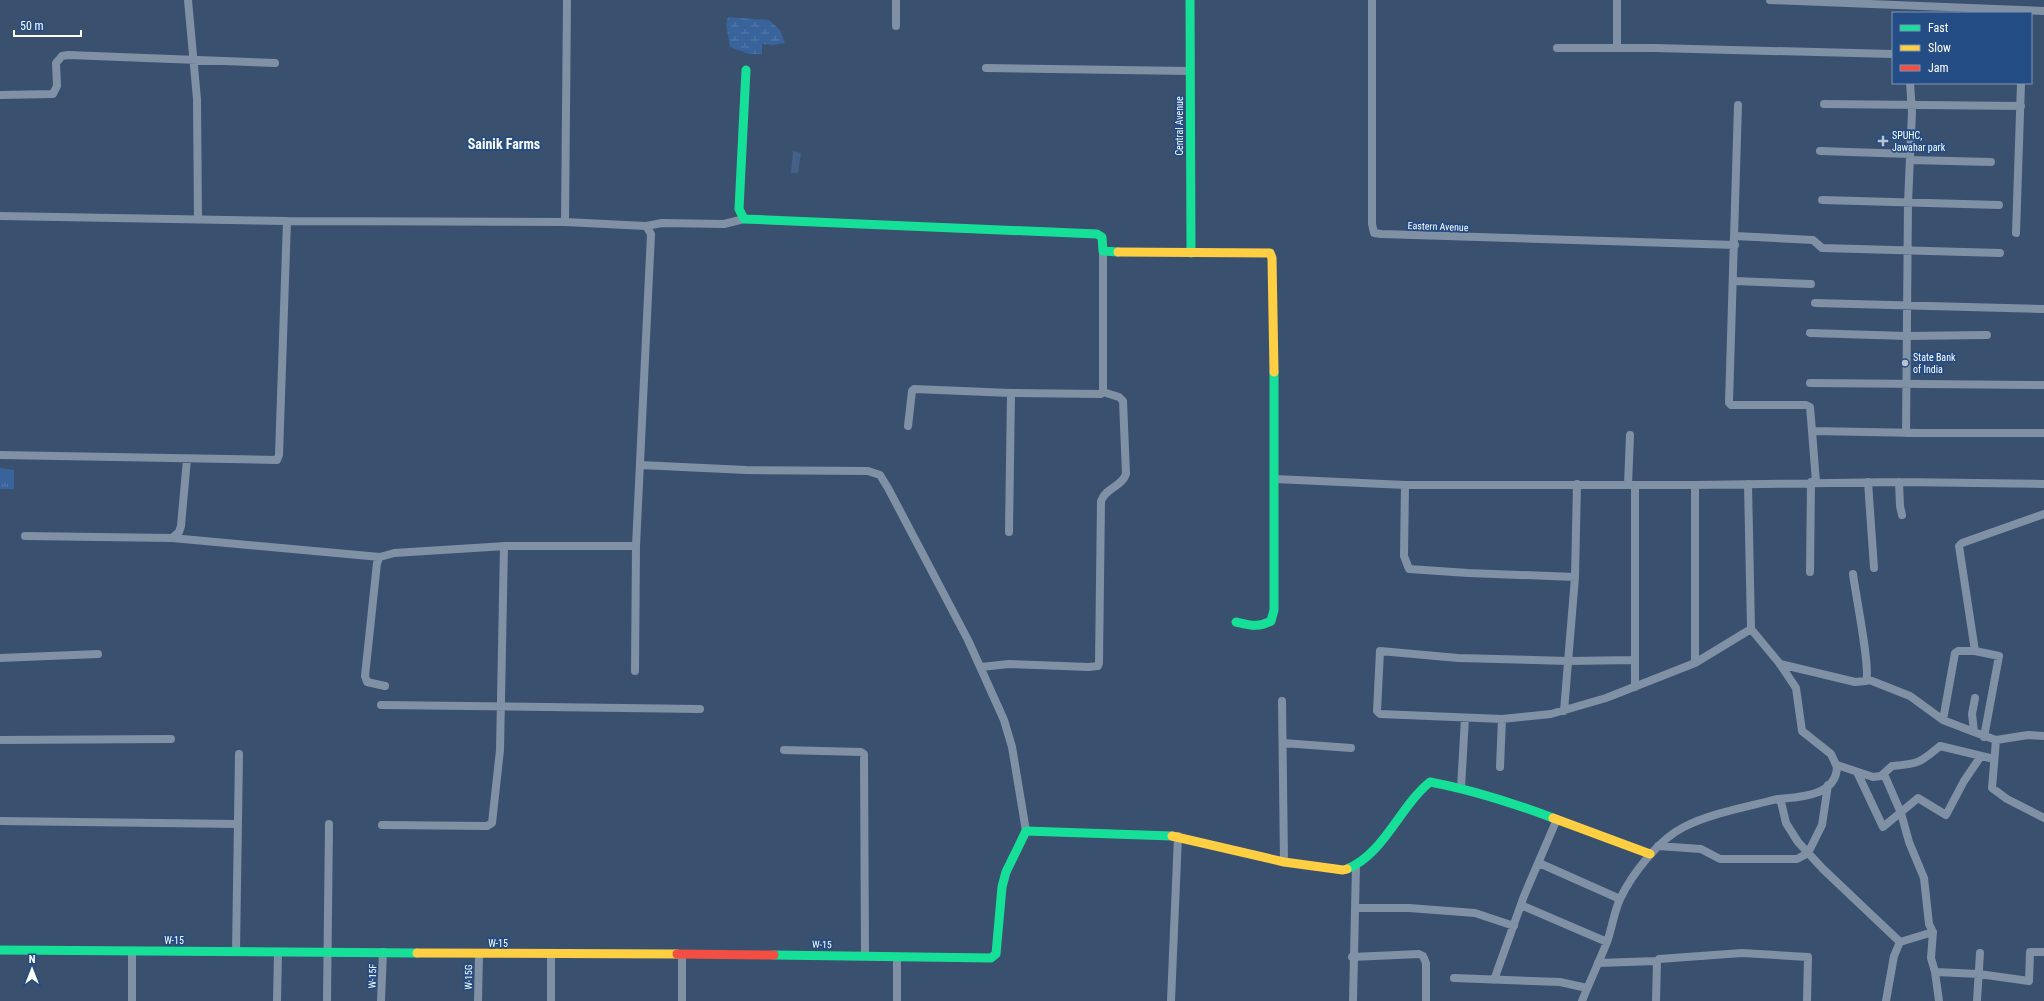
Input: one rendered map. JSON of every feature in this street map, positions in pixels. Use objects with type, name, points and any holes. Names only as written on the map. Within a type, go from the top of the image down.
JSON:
[{"type":"street","points":[[188,0],[198,120],[198,219]]},
{"type":"street","points":[[565,222],[567,0]]},
{"type":"street","points":[[896,0],[896,26]]},
{"type":"street","name":"Central Avenue","points":[[1190,0],[1191,253]]},
{"type":"street","name":"Eastern Avenue","points":[[1372,0],[1372,224],[1374,233],[1388,235],[1735,245]]},
{"type":"street","points":[[1617,0],[1618,47]]},
{"type":"street","points":[[1770,0],[2021,12],[2044,11]]},
{"type":"street","points":[[1557,48],[1618,47],[1892,54]]},
{"type":"street","points":[[0,95],[53,94],[56,86],[56,63],[62,56],[68,55],[276,63]]},
{"type":"street","points":[[986,68],[1190,71]]},
{"type":"street","points":[[744,219],[740,210],[746,70]]},
{"type":"street","points":[[1906,433],[1908,203],[1912,112],[1910,105],[1910,84]]},
{"type":"street","points":[[2016,233],[2021,84]]},
{"type":"street","points":[[1824,104],[2021,106]]},
{"type":"street","points":[[1738,106],[1734,281],[1729,404],[1806,405],[1810,407],[1813,482],[1810,572]]},
{"type":"street","points":[[1820,151],[1991,162]]},
{"type":"street","points":[[1822,200],[1999,205]]},
{"type":"street","points":[[0,216],[287,221],[565,222],[646,226],[662,223],[724,224],[744,219],[1097,234],[1102,237],[1103,251],[1103,392]]},
{"type":"street","points":[[0,454],[272,461],[278,458],[287,221]]},
{"type":"street","points":[[635,672],[636,546],[651,234],[646,226]]},
{"type":"street","points":[[1735,236],[1813,240],[1821,248],[1908,252],[2000,253]]},
{"type":"street","points":[[1103,251],[1191,253],[1267,252],[1272,255],[1275,479],[1273,617],[1271,621],[1260,626],[1236,622]]},
{"type":"street","points":[[1734,281],[1811,284]]},
{"type":"street","points":[[1815,303],[2044,308]]},
{"type":"street","points":[[1810,333],[1906,336],[1987,335]]},
{"type":"street","points":[[1810,384],[2044,385]]},
{"type":"street","points":[[908,426],[912,391],[914,389],[1011,393],[1100,394],[1103,392],[1119,397],[1123,401],[1126,474],[1122,482],[1103,495],[1101,501],[1098,666],[1089,667],[1009,664],[981,667]]},
{"type":"street","points":[[1009,532],[1011,393]]},
{"type":"street","points":[[1812,431],[1906,433],[2044,432]]},
{"type":"street","points":[[1630,435],[1635,688]]},
{"type":"street","points":[[172,538],[179,532],[181,526],[186,459]]},
{"type":"street","points":[[640,465],[746,470],[868,471],[880,475],[981,667],[1008,732],[1026,831],[1178,836],[1284,862],[1332,870],[1343,870],[1356,866],[1382,840],[1428,784],[1435,783],[1461,788],[1510,802],[1650,854]]},
{"type":"street","points":[[1275,479],[1405,485],[1694,485],[1813,482],[2044,484]]},
{"type":"street","points":[[1868,482],[1874,568]]},
{"type":"street","points":[[1899,482],[1902,515]]},
{"type":"street","points":[[1564,712],[1575,577],[1577,484]]},
{"type":"street","points":[[1582,1001],[1607,942],[1620,899],[1641,865],[1658,846],[1684,826],[1730,811],[1778,799],[1813,794],[1822,791],[1836,773],[1837,765],[1831,754],[1802,731],[1797,691],[1780,664],[1751,629],[1748,484]]},
{"type":"street","points":[[1405,485],[1404,556],[1410,569],[1468,574],[1575,577]]},
{"type":"street","points":[[1694,485],[1695,663]]},
{"type":"street","points":[[1975,651],[1960,544],[2044,514]]},
{"type":"street","points":[[25,536],[172,538],[380,557],[394,553],[504,546],[636,546]]},
{"type":"street","points":[[382,825],[487,826],[492,823],[498,779],[502,707],[504,546]]},
{"type":"street","points":[[380,557],[377,563],[365,676],[366,682],[385,686]]},
{"type":"street","points":[[1853,574],[1867,679]]},
{"type":"street","points":[[1635,660],[1568,661],[1458,658],[1379,652],[1377,711],[1378,714],[1502,719],[1564,712],[1635,688],[1695,663],[1751,629]]},
{"type":"street","points":[[1943,720],[1955,653],[1958,651],[1975,651],[1999,656],[1984,737]]},
{"type":"street","points":[[0,658],[98,654]]},
{"type":"street","points":[[1780,664],[1855,682],[1862,682],[1867,679]]},
{"type":"street","points":[[1867,679],[1910,696],[1943,720],[1984,737],[1996,740],[2028,735],[2044,736]]},
{"type":"street","points":[[1974,732],[1972,714],[1975,698]]},
{"type":"street","points":[[1282,701],[1284,862]]},
{"type":"street","points":[[381,705],[700,709]]},
{"type":"street","points":[[1461,788],[1465,718]]},
{"type":"street","points":[[1500,767],[1502,719]]},
{"type":"street","points":[[0,740],[171,739]]},
{"type":"street","points":[[1996,740],[1991,784],[1993,789],[2044,818]]},
{"type":"street","points":[[1283,743],[1351,748]]},
{"type":"street","points":[[1837,765],[1873,777],[1884,774],[1892,766],[1907,766],[1918,763],[1940,746],[1994,759]]},
{"type":"street","points":[[784,750],[861,752],[864,754],[865,955]]},
{"type":"street","points":[[236,952],[239,754]]},
{"type":"street","points":[[1857,772],[1883,827],[1918,798],[1946,815],[1964,781],[1981,756]]},
{"type":"street","points":[[1884,774],[1901,813],[1909,842],[1924,878],[1929,924],[1933,932],[1931,958],[1935,972],[1939,1001]]},
{"type":"street","points":[[1658,846],[1701,849],[1717,858],[1727,859],[1797,859],[1808,853],[1822,825],[1828,785]]},
{"type":"street","points":[[1778,799],[1789,830],[1808,853],[1900,942]]},
{"type":"street","points":[[1494,980],[1521,905],[1557,819]]},
{"type":"street","points":[[0,821],[237,824]]},
{"type":"street","points":[[327,1001],[329,824]]},
{"type":"street","name":"W-15","points":[[0,950],[479,954],[865,955],[897,957],[991,958],[995,956],[1002,887],[1006,872],[1026,831]]},
{"type":"street","points":[[1171,1001],[1178,836]]},
{"type":"street","points":[[1539,862],[1620,899]]},
{"type":"street","points":[[1352,1001],[1352,957],[1356,866]]},
{"type":"street","points":[[1521,905],[1607,942]]},
{"type":"street","points":[[1355,908],[1409,908],[1475,913],[1514,926]]},
{"type":"street","points":[[1886,1001],[1894,956],[1900,942],[1933,932]]},
{"type":"street","points":[[132,951],[132,1001]]},
{"type":"street","points":[[277,1001],[278,952]]},
{"type":"street","name":"W-15F","points":[[381,1001],[383,952]]},
{"type":"street","points":[[1935,972],[1979,974],[2029,981],[2030,952],[2044,952]]},
{"type":"street","points":[[1598,963],[1657,961],[1661,958],[1720,953],[1765,953],[1807,956],[1807,1001]]},
{"type":"street","points":[[1977,1001],[1980,953]]},
{"type":"street","name":"W-15G","points":[[478,1001],[479,954]]},
{"type":"street","points":[[551,954],[551,1001]]},
{"type":"street","points":[[682,954],[682,1001]]},
{"type":"street","points":[[1352,957],[1419,954],[1423,956],[1426,963],[1426,1001]]},
{"type":"street","points":[[897,957],[897,1001]]},
{"type":"street","points":[[1656,1001],[1657,961]]},
{"type":"street","points":[[1454,978],[1560,982],[1587,988]]},
{"type":"green space","points":[[728,17],[769,20],[780,30],[785,43],[772,45],[762,44],[762,54],[749,54],[730,47],[726,24]]},
{"type":"green space","points":[[0,468],[14,470],[14,489],[0,489]]},
{"type":"shaded area","points":[[793,151],[801,153],[798,173],[791,173]]},
{"type":"traffic: fast","points":[[1190,0],[1191,253]]},
{"type":"traffic: fast","points":[[746,70],[739,209],[744,219],[1097,234],[1102,237],[1103,251],[1118,252]]},
{"type":"traffic: fast","points":[[1236,622],[1250,625],[1262,625],[1271,621],[1274,610],[1274,372]]},
{"type":"traffic: fast","points":[[1347,869],[1360,862],[1382,841],[1419,792],[1430,782],[1493,797],[1553,818]]},
{"type":"traffic: fast","points":[[774,955],[991,958],[996,954],[1002,887],[1006,872],[1026,831],[1172,836]]},
{"type":"traffic: fast","points":[[0,950],[417,953]]},
{"type":"traffic: slow","points":[[1118,252],[1270,253],[1272,258],[1274,372]]},
{"type":"traffic: slow","points":[[1553,818],[1650,854]]},
{"type":"traffic: slow","points":[[1172,836],[1284,862],[1343,870],[1347,869]]},
{"type":"traffic: slow","points":[[417,953],[677,954]]},
{"type":"traffic: jam","points":[[677,954],[774,955]]},
{"type":"place","name":"SPUHC, Jawahar park","points":[[1883,141]]},
{"type":"place","name":"State Bank of India","points":[[1905,363]]},
{"type":"district","name":"Sainik Farms","points":[[504,144]]}]
